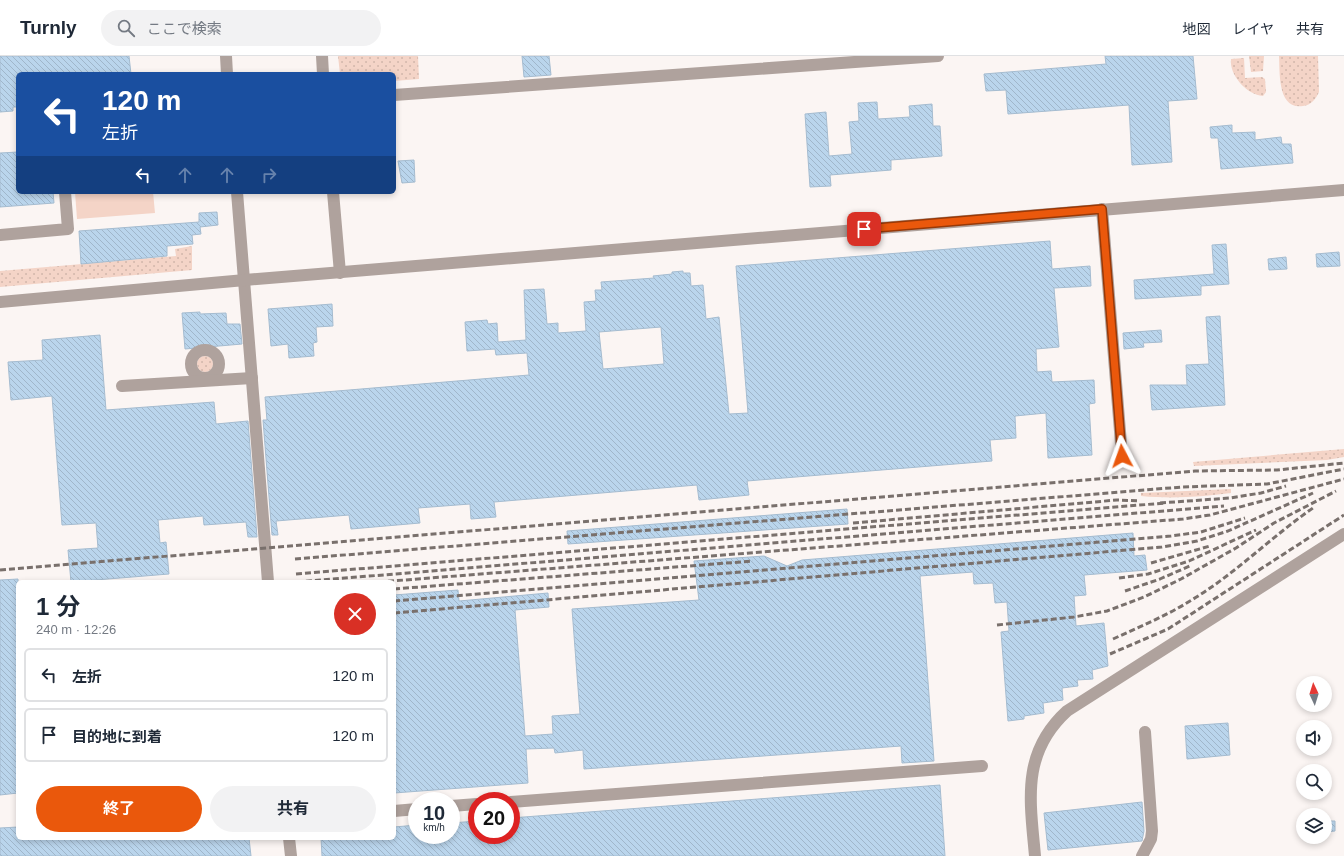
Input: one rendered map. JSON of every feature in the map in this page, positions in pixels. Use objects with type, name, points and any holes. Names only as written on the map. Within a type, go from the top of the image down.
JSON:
[{"type":"street","points":[[226,56],[227,72]]},
{"type":"street","points":[[322,56],[323,72]]},
{"type":"street","points":[[396,95],[938,56]]},
{"type":"street","points":[[0,302],[245,280],[1344,190]]},
{"type":"street","points":[[0,235],[68,229],[65,194]]},
{"type":"street","points":[[237,194],[268,580]]},
{"type":"street","points":[[333,194],[340,273]]},
{"type":"street","points":[[1102,209],[1122,456]]},
{"type":"street","points":[[122,386],[252,378]]},
{"type":"street","points":[[1035,856],[1030,797],[1031,772],[1040,745],[1056,721],[1067,710],[1344,534]]},
{"type":"street","points":[[1142,856],[1151,839],[1152,831],[1145,752],[1145,732]]},
{"type":"street","points":[[520,801],[982,766]]},
{"type":"street","points":[[396,811],[408,810]]},
{"type":"street","points":[[289,840],[291,856]]},
{"type":"shaded area","points":[[338,56],[418,56],[419,79],[396,81],[396,72],[340,72]]},
{"type":"shaded area","points":[[1249,56],[1264,56],[1263,71],[1251,72]]},
{"type":"shaded area","points":[[1279,56],[1318,56],[1319,92],[1311,103],[1303,106],[1295,106],[1288,102],[1284,96],[1280,80]]},
{"type":"shaded area","points":[[1244,58],[1245,78],[1262,77],[1265,79],[1266,92],[1263,96],[1257,95],[1245,88],[1240,83],[1233,71],[1231,59]]},
{"type":"shaded area","points":[[75,194],[153,194],[155,213],[77,219]]},
{"type":"shaded area","points":[[192,246],[192,270],[0,287],[0,271],[176,256],[175,249]]},
{"type":"shaded area","points":[[205,356],[211,358],[213,364],[211,370],[205,372],[199,370],[197,364],[199,358]]},
{"type":"shaded area","points":[[1344,449],[1344,457],[1327,460],[1194,466],[1193,462]]},
{"type":"shaded area","points":[[1231,489],[1231,493],[1197,496],[1141,496],[1141,493]]},
{"type":"building","points":[[0,56],[129,56],[131,72],[16,72],[16,107],[13,107],[13,111],[0,112]]},
{"type":"building","points":[[522,56],[549,56],[551,75],[524,77]]},
{"type":"building","points":[[1105,56],[1193,56],[1197,99],[1168,101],[1172,162],[1132,165],[1129,105],[1008,114],[1006,90],[986,91],[984,74],[1106,64]]},
{"type":"building","points":[[877,102],[878,119],[910,117],[909,106],[932,104],[933,126],[940,126],[942,156],[891,160],[891,170],[830,175],[831,186],[810,187],[805,114],[826,112],[829,156],[852,154],[849,122],[859,121],[858,103]]},
{"type":"building","points":[[1232,125],[1232,133],[1255,132],[1255,140],[1281,137],[1282,144],[1291,144],[1293,163],[1221,169],[1218,138],[1211,138],[1210,127]]},
{"type":"building","points":[[16,152],[16,194],[53,194],[54,203],[0,207],[0,153]]},
{"type":"building","points":[[414,160],[415,182],[402,183],[398,161]]},
{"type":"building","points":[[217,212],[218,225],[200,227],[201,234],[192,235],[193,244],[167,246],[167,256],[81,264],[79,231],[199,222],[199,213]]},
{"type":"building","points":[[1050,241],[1052,269],[1090,266],[1091,286],[1054,288],[1059,347],[1036,349],[1037,372],[1051,371],[1052,382],[1094,380],[1095,403],[1089,404],[1092,455],[1048,458],[1046,413],[1015,416],[1016,438],[990,440],[992,461],[747,481],[749,495],[699,500],[697,485],[494,502],[496,517],[471,519],[470,504],[418,508],[420,523],[351,529],[349,515],[276,521],[278,535],[272,535],[263,420],[267,420],[265,397],[529,375],[527,353],[496,355],[495,349],[467,351],[465,322],[487,320],[488,324],[497,323],[498,342],[526,340],[524,290],[544,289],[547,324],[558,323],[558,333],[586,331],[584,302],[596,301],[595,290],[602,290],[601,282],[654,278],[653,276],[672,274],[672,272],[683,271],[683,273],[690,273],[691,286],[703,285],[706,319],[719,317],[729,414],[748,413],[736,266]],"holes":[[[661,327],[664,364],[603,369],[599,332]]]},
{"type":"building","points":[[1226,244],[1229,284],[1201,286],[1201,295],[1135,299],[1134,280],[1214,274],[1212,245]]},
{"type":"building","points":[[1339,252],[1340,266],[1317,267],[1316,254]]},
{"type":"building","points":[[1286,257],[1287,269],[1269,270],[1268,259]]},
{"type":"building","points":[[332,304],[333,326],[316,327],[317,342],[313,343],[314,356],[289,358],[288,344],[271,346],[268,309]]},
{"type":"building","points":[[200,312],[200,314],[226,313],[227,324],[240,324],[242,344],[185,349],[182,313]]},
{"type":"building","points":[[1220,316],[1225,405],[1152,410],[1150,385],[1187,385],[1186,365],[1209,364],[1206,317]]},
{"type":"building","points":[[1161,330],[1162,342],[1143,343],[1144,347],[1124,349],[1123,333]]},
{"type":"building","points":[[100,335],[106,410],[214,402],[216,424],[248,421],[257,537],[248,537],[246,522],[204,525],[203,516],[158,520],[160,543],[166,542],[169,574],[96,580],[71,580],[68,550],[98,548],[96,523],[62,525],[52,396],[11,400],[8,362],[43,360],[42,340]]},
{"type":"building","points":[[847,509],[848,524],[568,544],[567,531]]},
{"type":"building","points":[[1133,533],[1134,556],[1145,555],[1147,570],[1084,575],[1086,595],[1074,596],[1076,626],[1104,623],[1108,666],[1092,670],[1093,679],[1077,680],[1078,686],[1062,688],[1063,700],[1043,703],[1044,713],[1024,716],[1024,719],[1008,721],[1001,632],[1009,631],[1007,602],[995,603],[993,583],[974,584],[973,572],[920,576],[934,761],[902,763],[901,746],[584,769],[583,750],[555,753],[554,748],[526,749],[528,783],[396,793],[396,595],[458,590],[459,601],[548,593],[549,607],[515,610],[525,736],[553,734],[552,716],[580,714],[572,609],[699,600],[694,561],[764,556],[787,566],[802,560]]},
{"type":"building","points":[[18,579],[16,580],[16,793],[0,795],[0,580]]},
{"type":"building","points":[[1228,723],[1230,755],[1187,759],[1185,726]]},
{"type":"building","points":[[940,785],[945,856],[322,856],[321,840],[396,840],[396,827],[408,826],[408,844],[460,844],[460,822],[468,822],[468,844],[520,844],[520,817]]},
{"type":"building","points":[[1142,802],[1144,831],[1142,841],[1048,850],[1044,813]]},
{"type":"building","points":[[1332,821],[1335,821],[1335,831],[1332,831]]},
{"type":"building","points":[[16,827],[16,840],[249,840],[251,856],[0,856],[0,828]]},
{"type":"railway","points":[[0,570],[1195,471],[1277,470],[1344,463]]},
{"type":"railway","points":[[295,559],[1182,487],[1267,484],[1344,469]]},
{"type":"railway","points":[[396,581],[1183,519],[1210,515],[1344,479]]},
{"type":"railway","points":[[1160,503],[1230,498],[1261,493],[1286,486]]},
{"type":"railway","points":[[997,625],[1074,617],[1107,611],[1144,597],[1181,579],[1236,548],[1274,523],[1336,491]]},
{"type":"railway","points":[[396,613],[1162,547],[1197,541],[1228,531],[1313,493]]},
{"type":"railway","points":[[853,523],[1117,500],[1140,501]]},
{"type":"railway","points":[[296,574],[1165,503]]},
{"type":"railway","points":[[321,580],[1224,506]]},
{"type":"railway","points":[[1113,639],[1172,612],[1206,591],[1313,508]]},
{"type":"railway","points":[[1110,654],[1168,629],[1344,515]]},
{"type":"railway","points":[[396,601],[1171,536],[1201,532],[1245,518]]},
{"type":"railway","points":[[1119,578],[1148,574],[1189,561],[1256,530]]},
{"type":"railway","points":[[1151,563],[1210,546]]},
{"type":"railway","points":[[396,589],[753,561]]},
{"type":"railway","points":[[1125,591],[1160,579],[1192,565]]},
{"type":"route","points":[[864,229],[1102,209],[1122,456]]}]
